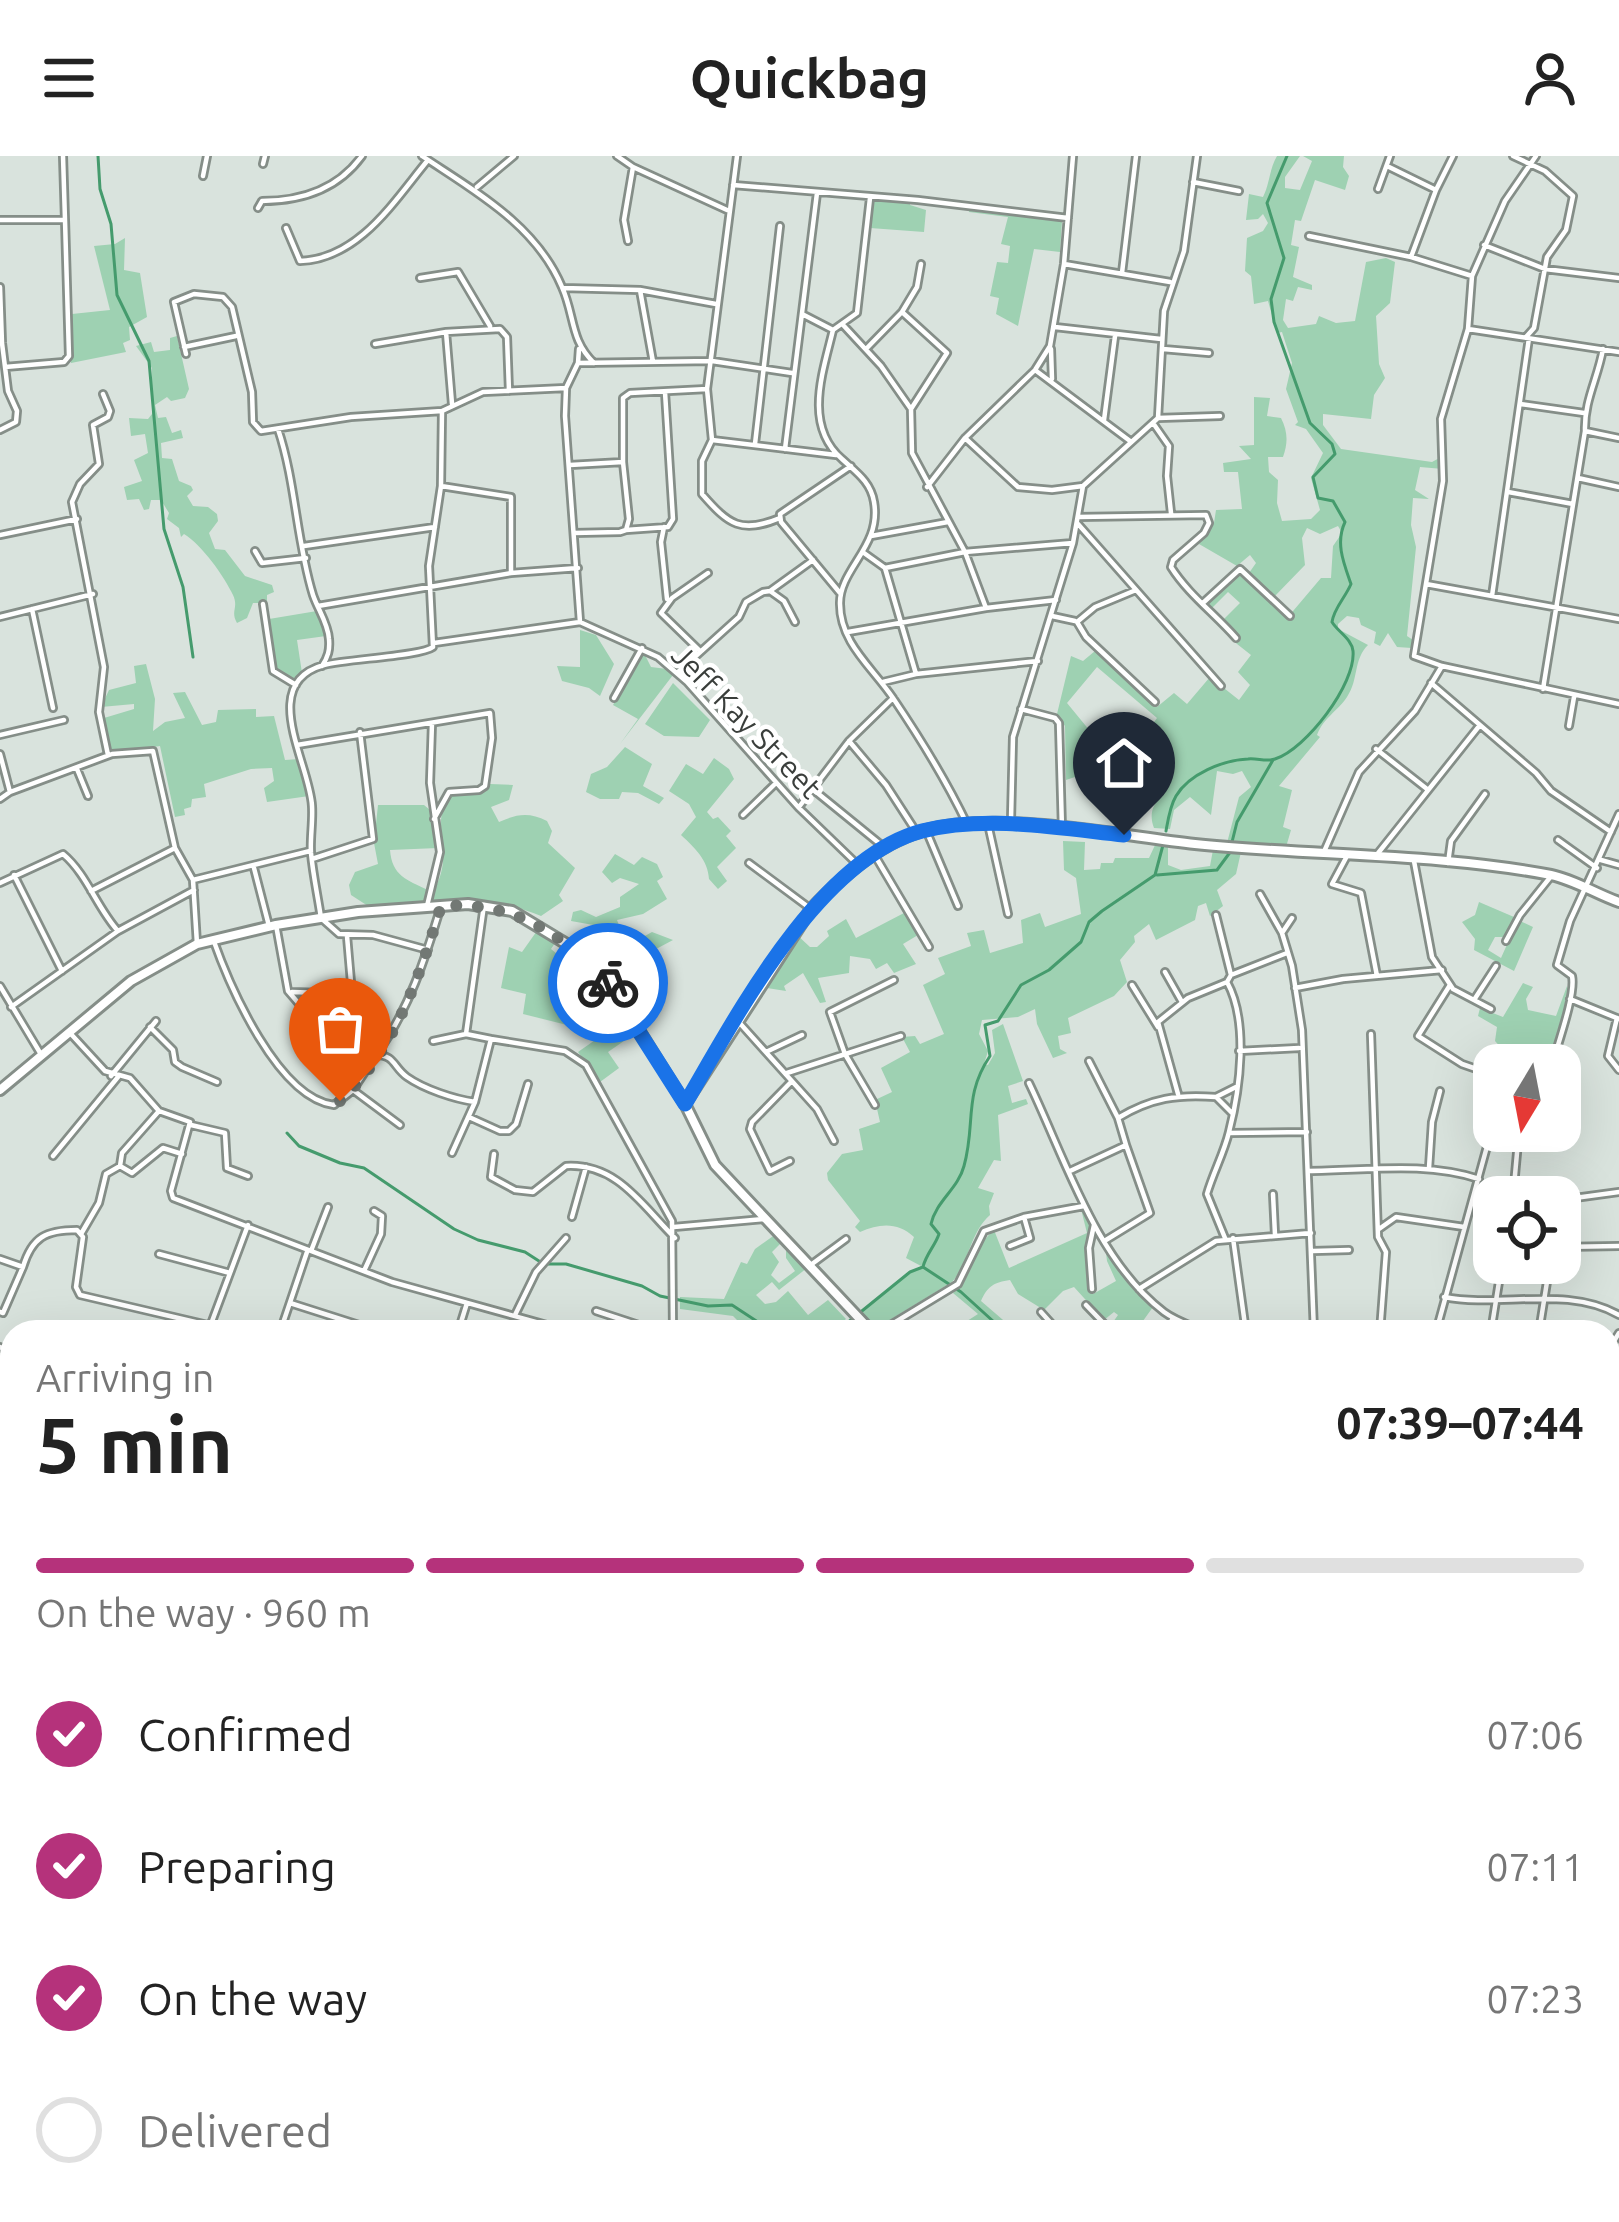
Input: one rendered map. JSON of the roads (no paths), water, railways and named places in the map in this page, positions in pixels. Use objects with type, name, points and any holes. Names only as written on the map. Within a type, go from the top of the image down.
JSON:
[{"type":"street","points":[[5,368],[64,362],[69,356],[63,156]]},
{"type":"street","points":[[203,176],[207,156]]},
{"type":"street","points":[[263,164],[265,156]]},
{"type":"street","points":[[258,208],[262,201],[293,200],[328,187],[362,156]]},
{"type":"street","points":[[476,188],[514,156]]},
{"type":"street","points":[[617,156],[728,210]]},
{"type":"street","points":[[737,156],[707,389],[712,440],[702,460],[702,494],[741,527],[758,527],[779,518],[785,508],[850,466]]},
{"type":"street","points":[[927,487],[965,437],[1035,370],[1050,346],[1064,264],[1071,156]]},
{"type":"street","points":[[1122,273],[1136,156]]},
{"type":"street","points":[[1171,513],[1169,446],[1156,421],[1161,338],[1171,282],[1184,251],[1197,156]]},
{"type":"street","points":[[1378,189],[1390,156]]},
{"type":"street","points":[[1411,257],[1454,156]]},
{"type":"street","points":[[1492,596],[1528,338],[1547,257],[1566,230],[1573,196],[1545,171],[1513,156]]},
{"type":"street","points":[[1537,156],[1484,244],[1472,276],[1468,329],[1442,419],[1444,471],[1414,656],[1619,704]]},
{"type":"street","points":[[286,227],[300,261],[336,251],[367,232],[425,158],[476,188],[536,244],[562,288],[579,349],[566,388],[580,622],[434,643],[424,653],[394,653],[322,666],[309,670],[296,685],[290,705],[312,803],[312,855],[321,918],[346,936],[373,934],[428,950]]},
{"type":"street","points":[[1387,166],[1436,190]]},
{"type":"street","points":[[628,241],[624,220],[633,167]]},
{"type":"street","points":[[1193,182],[1239,191]]},
{"type":"street","points":[[732,184],[1068,218]]},
{"type":"street","points":[[785,449],[817,191]]},
{"type":"street","points":[[802,314],[832,330],[857,313],[870,198]]},
{"type":"street","points":[[0,220],[65,220]]},
{"type":"street","points":[[755,444],[780,226]]},
{"type":"street","points":[[1310,236],[1411,257],[1472,276]]},
{"type":"street","points":[[1484,244],[1545,269],[1619,278]]},
{"type":"street","points":[[866,349],[902,312],[917,287],[921,264]]},
{"type":"street","points":[[1064,264],[1171,282]]},
{"type":"street","points":[[420,278],[458,272],[491,328]]},
{"type":"street","points":[[0,287],[8,391],[17,411],[16,422],[0,430]]},
{"type":"street","points":[[562,288],[640,290],[717,304]]},
{"type":"street","points":[[640,290],[653,362]]},
{"type":"street","points":[[236,336],[185,350],[174,305],[182,296],[229,299],[252,392],[254,426],[261,431],[351,417],[442,411],[483,392],[566,388]]},
{"type":"street","points":[[902,312],[946,349],[911,409],[911,453],[965,552],[986,608]]},
{"type":"street","points":[[844,326],[911,409]]},
{"type":"street","points":[[1055,327],[1161,338]]},
{"type":"street","points":[[1534,328],[1541,340]]},
{"type":"street","points":[[375,344],[500,329],[507,337],[509,391]]},
{"type":"street","points":[[1468,329],[1619,352]]},
{"type":"street","points":[[832,330],[818,408],[836,455],[869,487],[874,500],[871,536],[841,594]]},
{"type":"street","points":[[446,332],[452,406]]},
{"type":"street","points":[[1104,420],[1114,336]]},
{"type":"street","points":[[1050,346],[1052,379]]},
{"type":"street","points":[[579,349],[594,363]]},
{"type":"street","points":[[1162,349],[1209,352]]},
{"type":"street","points":[[1543,688],[1578,478],[1584,413],[1598,380],[1603,349]]},
{"type":"street","points":[[578,363],[712,361],[792,373]]},
{"type":"street","points":[[1035,370],[1130,441]]},
{"type":"street","points":[[626,530],[622,398],[630,393],[707,389]]},
{"type":"street","points":[[574,533],[672,523],[664,392]]},
{"type":"street","points":[[103,394],[110,411],[93,425],[100,458],[74,497],[104,667],[99,712],[107,755]]},
{"type":"street","points":[[1520,404],[1584,413]]},
{"type":"street","points":[[434,643],[429,589],[441,486],[442,411]]},
{"type":"street","points":[[1011,826],[1010,758],[1073,543],[1083,486],[1156,421],[1220,416]]},
{"type":"street","points":[[277,428],[292,469],[291,488],[303,546],[330,641],[322,666]]},
{"type":"street","points":[[1585,431],[1619,438]]},
{"type":"street","points":[[965,437],[1018,488],[1083,486]]},
{"type":"street","points":[[712,440],[836,455]]},
{"type":"street","points":[[568,465],[623,462]]},
{"type":"street","points":[[1578,478],[1619,487]]},
{"type":"street","points":[[441,486],[511,497],[511,573]]},
{"type":"street","points":[[1507,492],[1573,504]]},
{"type":"street","points":[[1078,520],[1171,513],[1208,517],[1204,533],[1171,565],[1184,587],[1236,638]]},
{"type":"street","points":[[779,518],[841,594],[846,633],[893,698],[967,824]]},
{"type":"street","points":[[0,535],[78,519]]},
{"type":"street","points":[[1078,520],[1221,686]]},
{"type":"street","points":[[871,536],[948,522]]},
{"type":"street","points":[[303,546],[435,526]]},
{"type":"street","points":[[664,527],[668,602]]},
{"type":"street","points":[[884,568],[965,552],[1073,543]]},
{"type":"street","points":[[255,551],[262,563],[306,558]]},
{"type":"street","points":[[864,553],[884,568],[916,674]]},
{"type":"street","points":[[677,673],[739,617],[746,602],[813,560]]},
{"type":"street","points":[[318,606],[511,573],[578,568]]},
{"type":"street","points":[[1204,602],[1240,568],[1290,616]]},
{"type":"street","points":[[699,650],[661,613],[668,602],[708,573]]},
{"type":"street","points":[[1426,584],[1619,619]]},
{"type":"street","points":[[1077,622],[1095,607],[1138,589]]},
{"type":"street","points":[[770,591],[784,601],[795,622]]},
{"type":"street","points":[[0,617],[93,594]]},
{"type":"street","points":[[846,633],[1056,600]]},
{"type":"street","points":[[263,604],[273,671],[296,685]]},
{"type":"street","points":[[32,609],[52,708]]},
{"type":"street","points":[[1052,616],[1077,622],[1086,637],[1155,702]]},
{"type":"street","name":"Jeff Kay Street","points":[[580,622],[642,648],[677,673],[799,808],[858,865]]},
{"type":"street","points":[[614,698],[642,648]]},
{"type":"street","points":[[882,682],[1038,661]]},
{"type":"street","points":[[1323,854],[1347,794],[1376,749],[1415,711],[1442,666]]},
{"type":"street","points":[[1431,683],[1551,791],[1612,833]]},
{"type":"street","points":[[1569,726],[1575,695]]},
{"type":"street","points":[[799,808],[849,741],[893,698]]},
{"type":"street","points":[[1021,710],[1059,723],[1062,829]]},
{"type":"street","points":[[297,745],[486,711],[493,716],[485,786],[449,792],[434,819]]},
{"type":"street","points":[[0,735],[64,720]]},
{"type":"street","points":[[427,907],[440,852],[430,769],[432,721]]},
{"type":"street","points":[[1375,858],[1480,725]]},
{"type":"street","points":[[193,880],[358,847],[373,839],[360,733]]},
{"type":"street","points":[[849,741],[921,832],[958,906]]},
{"type":"street","points":[[1376,749],[1427,789]]},
{"type":"street","points":[[0,799],[107,755],[153,751],[175,848],[193,880],[197,944]]},
{"type":"street","points":[[0,754],[10,793]]},
{"type":"street","points":[[76,767],[88,796]]},
{"type":"street","points":[[743,815],[776,782]]},
{"type":"street","points":[[813,789],[885,848]]},
{"type":"street","points":[[1448,863],[1449,844],[1485,794]]},
{"type":"street","points":[[1558,1044],[1574,989],[1572,976],[1557,965],[1619,814]]},
{"type":"street","points":[[988,824],[1008,914]]},
{"type":"street","points":[[685,1104],[811,909],[858,865],[921,832],[988,824],[1448,863],[1552,875],[1619,902]]},
{"type":"street","points":[[1558,840],[1597,868]]},
{"type":"street","points":[[91,891],[175,848]]},
{"type":"street","points":[[0,883],[63,854],[118,932]]},
{"type":"street","points":[[874,854],[929,947]]},
{"type":"street","points":[[1347,856],[1332,884],[1361,892],[1377,976]]},
{"type":"street","points":[[1601,860],[1619,865]]},
{"type":"street","points":[[1414,861],[1430,950],[1450,985],[1491,1009]]},
{"type":"street","points":[[749,863],[811,909]]},
{"type":"street","points":[[254,866],[288,992],[349,1062],[376,1055],[391,1057],[409,1078],[475,1102]]},
{"type":"street","points":[[14,875],[62,971]]},
{"type":"street","points":[[1506,940],[1552,875]]},
{"type":"street","points":[[11,1007],[118,932],[194,890]]},
{"type":"street","points":[[1260,894],[1282,933],[1302,1030],[1313,1320]]},
{"type":"street","points":[[466,1034],[484,905]]},
{"type":"street","points":[[0,1090],[130,981],[197,944],[321,918],[441,906],[484,905],[512,911],[542,926],[612,987],[685,1104],[715,1165],[860,1320]]},
{"type":"street","points":[[213,939],[247,1018],[307,1096],[334,1106],[353,1090],[400,1017],[441,906]]},
{"type":"street","points":[[1216,916],[1235,1000],[1239,1051],[1229,1133],[1207,1194],[1229,1238],[1244,1320]]},
{"type":"street","points":[[1282,933],[1292,918]]},
{"type":"street","points":[[346,936],[352,994]]},
{"type":"street","points":[[1158,1028],[1160,1020],[1182,1002],[1288,953]]},
{"type":"street","points":[[1474,1000],[1496,966]]},
{"type":"street","points":[[1295,988],[1442,970]]},
{"type":"street","points":[[1165,972],[1182,1002]]},
{"type":"street","points":[[875,1105],[845,1054],[830,1012],[893,980]]},
{"type":"street","points":[[1132,985],[1158,1028],[1178,1094]]},
{"type":"street","points":[[1450,985],[1418,1035],[1473,1068]]},
{"type":"street","points":[[0,987],[42,1056]]},
{"type":"street","points":[[288,992],[352,994]]},
{"type":"street","points":[[319,1027],[352,994]]},
{"type":"street","points":[[1570,999],[1618,1019],[1608,1056],[1619,1070]]},
{"type":"street","points":[[737,1020],[817,1109],[834,1141]]},
{"type":"street","points":[[52,1156],[153,1024],[182,1067],[217,1082]]},
{"type":"street","points":[[70,1033],[116,1076],[130,1078],[159,1111],[225,1133],[227,1168],[248,1176]]},
{"type":"street","points":[[433,1041],[466,1034],[565,1051],[586,1065],[674,1227],[673,1320]]},
{"type":"street","points":[[1371,1034],[1378,1231],[1386,1252],[1381,1320]]},
{"type":"street","points":[[766,1052],[802,1035]]},
{"type":"street","points":[[787,1073],[901,1036]]},
{"type":"street","points":[[452,1153],[470,1117],[491,1039]]},
{"type":"street","points":[[1239,1051],[1300,1048]]},
{"type":"street","points":[[1089,1061],[1118,1118],[1150,1213],[1106,1240]]},
{"type":"street","points":[[790,1161],[773,1171],[767,1168],[750,1130],[752,1122],[793,1080]]},
{"type":"street","points":[[1029,1083],[1094,1225],[1138,1289],[1178,1320]]},
{"type":"street","points":[[470,1117],[500,1132],[509,1131],[516,1124],[528,1084]]},
{"type":"street","points":[[1118,1118],[1148,1102],[1178,1094],[1216,1097],[1236,1087]]},
{"type":"street","points":[[353,1090],[400,1125]]},
{"type":"street","points":[[1430,1168],[1432,1122],[1440,1091]]},
{"type":"street","points":[[1216,1097],[1232,1113]]},
{"type":"street","points":[[120,1166],[122,1153],[159,1111]]},
{"type":"street","points":[[190,1125],[171,1196],[364,1271],[532,1320]]},
{"type":"street","points":[[1229,1133],[1307,1132]]},
{"type":"street","points":[[1070,1171],[1126,1145]]},
{"type":"street","points":[[120,1166],[133,1173],[164,1148],[182,1154]]},
{"type":"street","points":[[494,1154],[491,1177],[515,1190],[533,1192],[566,1166],[586,1168],[632,1189],[675,1238]]},
{"type":"street","points":[[120,1166],[106,1174],[99,1204],[81,1234],[76,1287],[80,1295],[193,1320]]},
{"type":"street","points":[[1308,1171],[1397,1166],[1473,1178]]},
{"type":"street","points":[[572,1217],[586,1168]]},
{"type":"street","points":[[1581,1197],[1619,1192]]},
{"type":"street","points":[[1273,1193],[1275,1235]]},
{"type":"street","points":[[1439,1320],[1473,1198]]},
{"type":"street","points":[[895,1320],[958,1284],[983,1231],[1024,1217],[1084,1206]]},
{"type":"street","points":[[284,1320],[328,1207]]},
{"type":"street","points":[[364,1271],[380,1234],[382,1216],[374,1211]]},
{"type":"street","points":[[1010,1246],[1030,1238],[1024,1217]]},
{"type":"street","points":[[1378,1231],[1396,1217],[1464,1227]]},
{"type":"street","points":[[674,1227],[764,1219]]},
{"type":"street","points":[[212,1320],[248,1225]]},
{"type":"street","points":[[1092,1289],[1089,1248],[1094,1225]]},
{"type":"street","points":[[2,1312],[29,1248],[41,1236],[70,1230],[81,1234]]},
{"type":"street","points":[[1138,1289],[1229,1238],[1311,1232]]},
{"type":"street","points":[[515,1315],[536,1272],[566,1238]]},
{"type":"street","points":[[809,1266],[845,1239]]},
{"type":"street","points":[[1581,1247],[1619,1246]]},
{"type":"street","points":[[1310,1251],[1349,1250]]},
{"type":"street","points":[[159,1254],[230,1273]]},
{"type":"street","points":[[0,1259],[23,1267]]},
{"type":"street","points":[[1493,1320],[1499,1284]]},
{"type":"street","points":[[1542,1320],[1548,1284]]},
{"type":"street","points":[[1444,1297],[1596,1305],[1619,1316]]},
{"type":"street","points":[[462,1320],[467,1302]]},
{"type":"street","points":[[290,1303],[343,1320]]},
{"type":"street","points":[[1086,1305],[1100,1320]]},
{"type":"street","points":[[596,1311],[623,1320]]},
{"type":"street","points":[[1041,1312],[1048,1320]]},
{"type":"waterway","points":[[98,156],[100,189],[111,224],[117,295],[149,361],[164,529],[183,587],[193,657]]},
{"type":"waterway","points":[[1166,831],[1176,796],[1198,775],[1238,760],[1275,759],[1301,743],[1327,714],[1352,665],[1352,647],[1332,622],[1351,584],[1341,546],[1345,522],[1333,501],[1318,498],[1313,477],[1335,454],[1332,444],[1310,423],[1274,322],[1271,299],[1284,258],[1267,203],[1287,156]]},
{"type":"waterway","points":[[1232,842],[1237,822],[1273,760]]},
{"type":"waterway","points":[[851,1320],[910,1272],[923,1267],[939,1234],[931,1224],[964,1166],[976,1084],[990,1056],[985,1025],[998,1021],[1021,985],[1049,970],[1081,942],[1089,922],[1155,875],[1163,845]]},
{"type":"waterway","points":[[1157,875],[1217,870],[1231,851]]},
{"type":"waterway","points":[[287,1133],[299,1146],[364,1168],[454,1229],[525,1252],[542,1263]]},
{"type":"waterway","points":[[547,1264],[566,1264],[642,1286],[660,1296],[708,1306],[732,1305],[755,1320]]},
{"type":"waterway","points":[[923,1267],[992,1320]]}]
